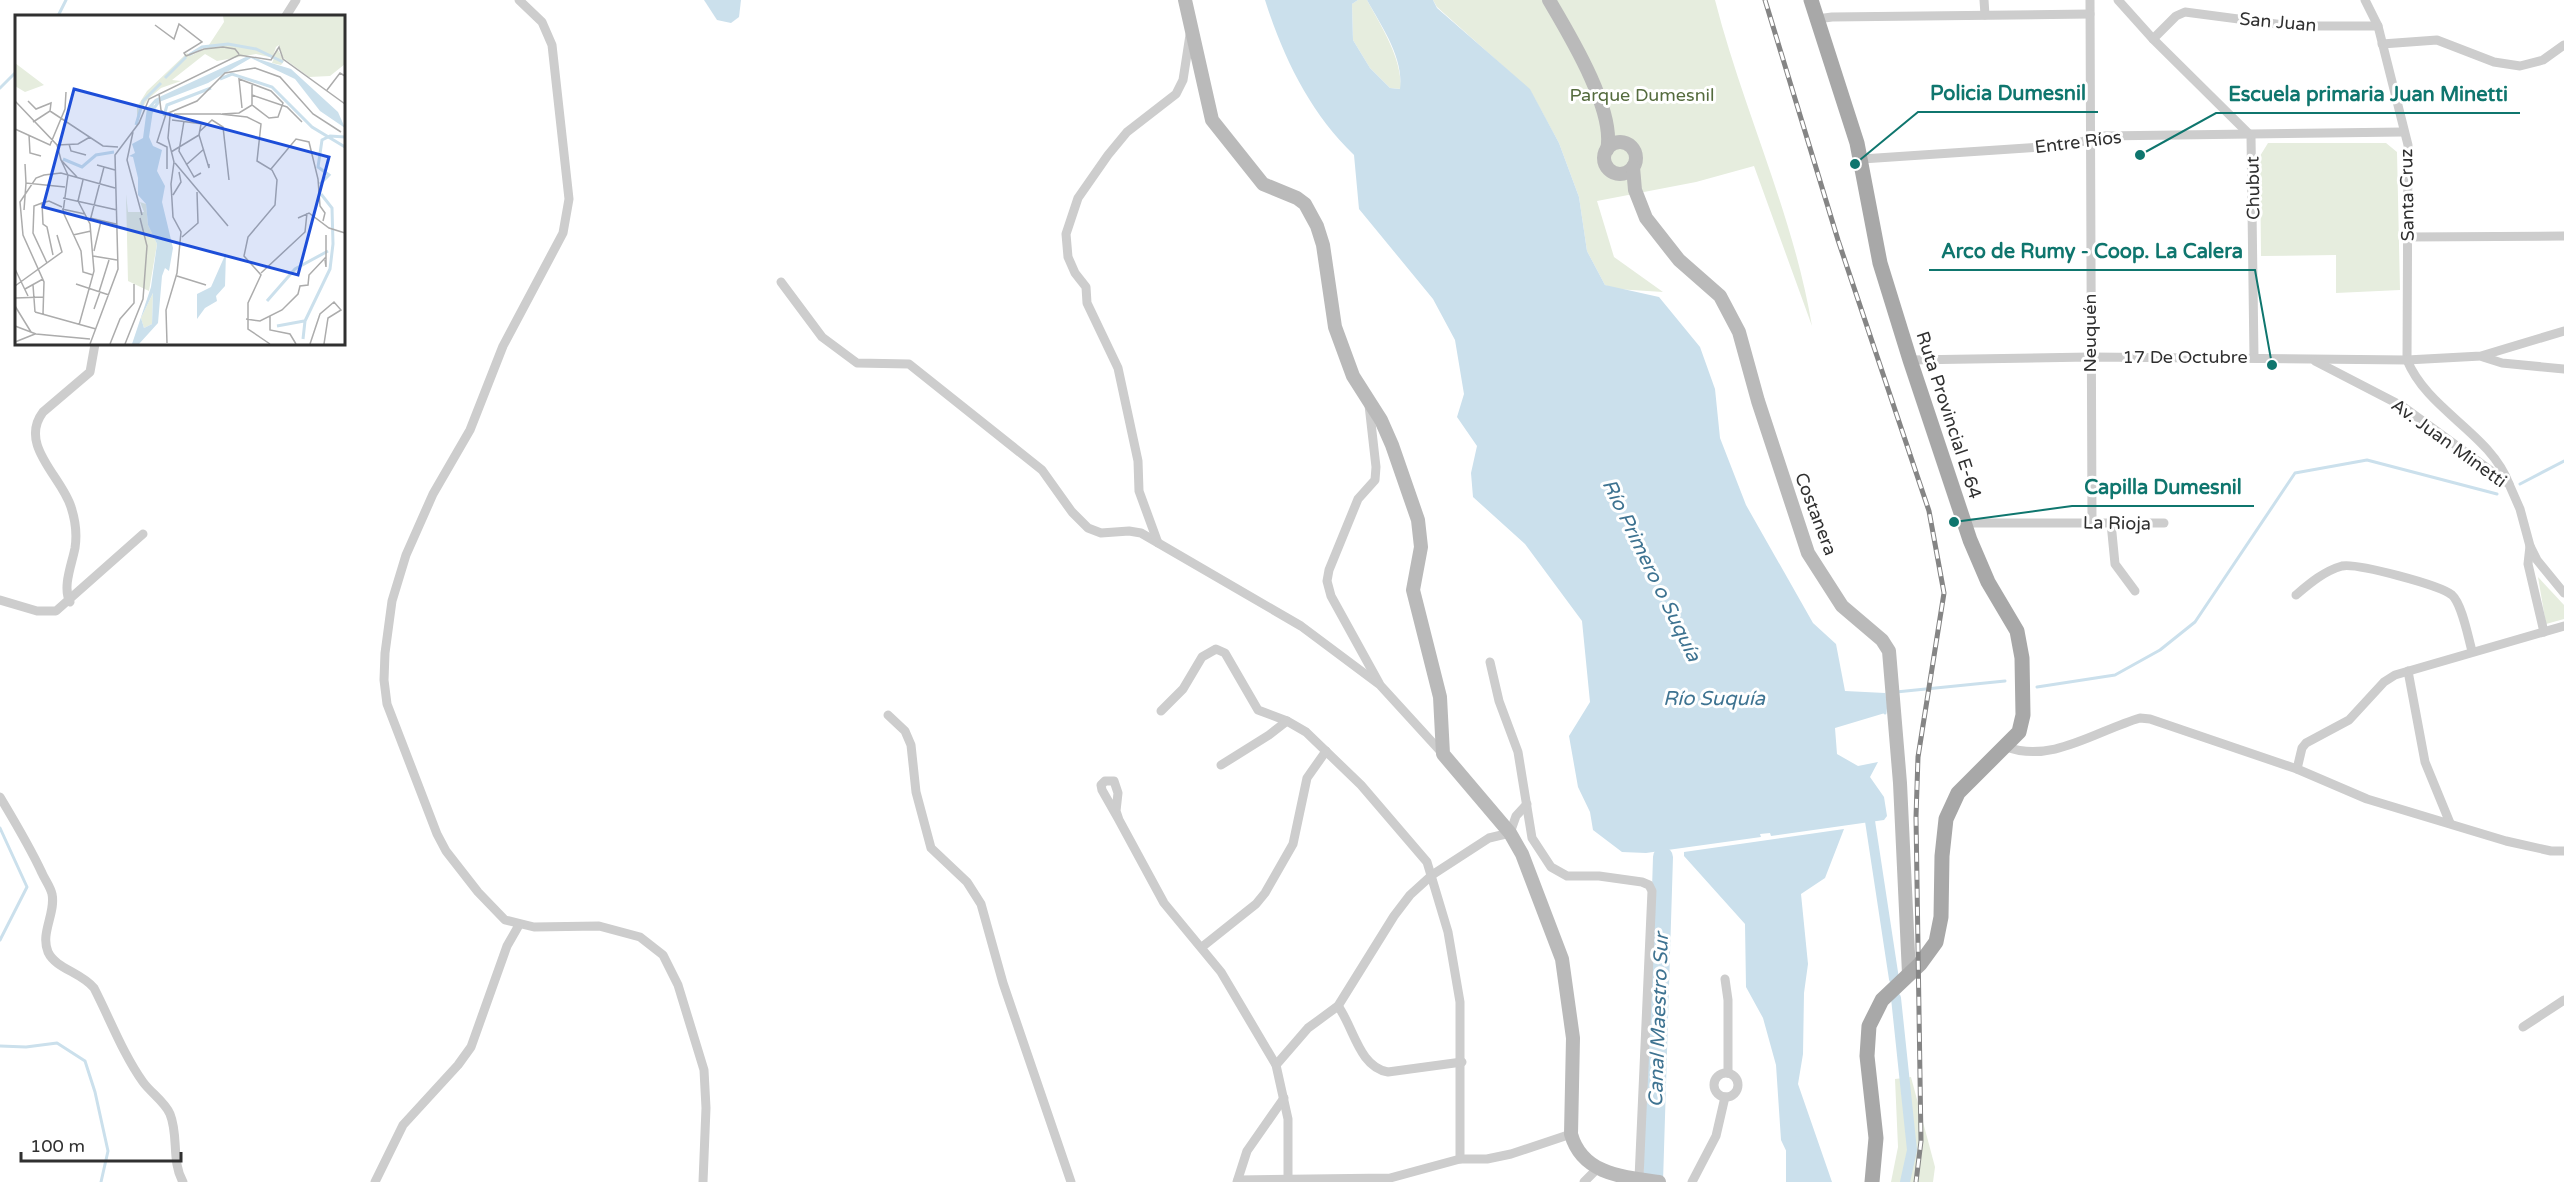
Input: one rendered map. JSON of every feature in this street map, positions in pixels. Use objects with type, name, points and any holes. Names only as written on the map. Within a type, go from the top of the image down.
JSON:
[{"type":"main road","name":"Ruta Provincial E-64","points":[[1811,0],[1862,159],[1880,263],[1910,360],[1963,523],[1988,582],[2016,631],[2022,667],[2023,715],[2019,732],[2007,747],[1965,786],[1950,808],[1943,840],[1939,935],[1930,953],[1877,1008],[1867,1036],[1876,1138],[1872,1182]]},
{"type":"street","points":[[287,15],[296,0]]},
{"type":"street","points":[[519,0],[542,22],[552,45],[568,199],[567,214],[555,250],[503,346],[470,430],[433,495],[406,555],[392,601],[384,681],[387,704],[424,803],[446,851],[496,913],[519,925],[599,926],[640,938],[663,955],[678,985],[704,1070],[706,1108],[703,1182]]},
{"type":"street","points":[[1185,0],[1212,120],[1263,184],[1297,198],[1305,204],[1317,226],[1323,245],[1335,327],[1353,376],[1381,420],[1392,445],[1421,532],[1413,590],[1417,611],[1430,646],[1442,704],[1443,754]]},
{"type":"street","name":"Costanera","points":[[1549,0],[1586,64],[1608,126],[1623,143],[1634,150],[1635,190],[1646,218],[1679,260],[1713,288],[1727,307],[1743,342],[1758,401],[1808,553],[1848,614],[1887,646],[1892,663],[1909,974]]},
{"type":"street","points":[[1984,0],[1985,15]]},
{"type":"street","name":"Neuquén","points":[[2090,0],[2092,522]]},
{"type":"street","name":"Chubut","points":[[2118,0],[2153,39],[2251,136],[2254,357]]},
{"type":"street","name":"Santa Cruz","points":[[2365,0],[2378,26],[2409,158],[2408,360]]},
{"type":"street","name":"San Juan","points":[[2153,39],[2176,16],[2185,12],[2286,25],[2378,26]]},
{"type":"street","points":[[1817,19],[1832,16],[2090,14]]},
{"type":"street","points":[[1158,543],[1139,491],[1138,461],[1118,368],[1087,303],[1086,286],[1075,273],[1068,257],[1066,234],[1078,198],[1107,155],[1127,132],[1176,94],[1183,80],[1190,28]]},
{"type":"street","points":[[2382,44],[2437,40],[2494,62],[2520,66],[2543,60],[2564,45]]},
{"type":"street","name":"Costanera","points":[[1608,126],[1605,158],[1607,167],[1619,174],[1635,190]]},
{"type":"street","name":"Entre Ríos","points":[[1862,159],[2070,145],[2090,138],[2116,136],[2251,136],[2403,132]]},
{"type":"street","points":[[1607,150],[1613,144],[1623,143]]},
{"type":"street","points":[[1619,174],[1628,172],[1633,167]]},
{"type":"street","points":[[2408,237],[2564,236]]},
{"type":"street","points":[[782,282],[822,337],[857,363],[909,364],[1042,470],[1072,512],[1088,528],[1101,532],[1141,533],[1301,626],[1380,685],[1510,833],[1530,875],[1562,959],[1565,974],[1573,1038],[1571,1134],[1580,1156],[1598,1168],[1659,1182]]},
{"type":"street","name":"17 De Octubre","points":[[1910,360],[2090,357],[2408,360],[2481,356],[2564,331]]},
{"type":"street","points":[[70,602],[66,591],[75,545],[72,509],[39,452],[35,432],[37,420],[43,412],[90,372],[94,345]]},
{"type":"street","points":[[2481,356],[2502,363],[2564,369]]},
{"type":"street","name":"Av. Juan Minetti","points":[[2313,360],[2402,406],[2509,484],[2520,509],[2530,546],[2544,570],[2564,593]]},
{"type":"street","points":[[2408,360],[2416,377],[2497,462],[2509,484]]},
{"type":"street","points":[[1369,402],[1376,467],[1375,480],[1358,499],[1329,570],[1327,581],[1331,596],[1380,685]]},
{"type":"street","name":"La Rioja","points":[[1963,523],[2164,523]]},
{"type":"street","points":[[2111,523],[2115,564],[2135,591]]},
{"type":"street","points":[[0,600],[48,613],[57,611],[70,602],[143,534]]},
{"type":"street","points":[[2530,546],[2528,564],[2544,632]]},
{"type":"street","points":[[2296,595],[2311,582],[2333,570],[2353,565],[2443,590],[2457,601],[2472,651]]},
{"type":"street","points":[[2297,769],[2302,748],[2306,744],[2349,720],[2384,682],[2408,671],[2472,651],[2564,626]]},
{"type":"street","points":[[1161,711],[1183,689],[1202,657],[1216,649],[1225,652],[1247,695],[1258,710],[1287,721],[1306,732],[1390,816],[1427,862],[1448,932],[1461,1002],[1460,1159]]},
{"type":"street","points":[[1490,662],[1499,701],[1518,752],[1533,838],[1551,867],[1567,876],[1599,876],[1642,882],[1649,885],[1652,891],[1641,1179]]},
{"type":"street","points":[[2408,671],[2425,762],[2450,824]]},
{"type":"street","points":[[888,715],[905,731],[911,745],[916,792],[931,848],[967,882],[981,904],[992,935],[1003,983],[1071,1182]]},
{"type":"street","points":[[2007,747],[2022,752],[2035,752],[2080,742],[2140,718],[2150,719],[2297,769],[2343,791],[2537,849],[2564,851]]},
{"type":"street","points":[[1221,765],[1287,721]]},
{"type":"street","points":[[1202,947],[1256,904],[1264,893],[1293,844],[1307,778],[1326,751]]},
{"type":"street","points":[[0,797],[36,857],[50,888],[53,902],[46,944],[49,953],[55,962],[87,979],[94,988],[132,1064],[143,1082],[167,1109],[173,1124],[177,1166],[183,1182]]},
{"type":"street","points":[[1510,833],[1516,816],[1527,804]]},
{"type":"street","points":[[1119,820],[1164,903],[1221,972],[1276,1065],[1288,1119],[1288,1177]]},
{"type":"street","points":[[1276,1065],[1308,1028],[1338,1006],[1394,916],[1410,895],[1432,875],[1489,838],[1510,833]]},
{"type":"street","points":[[375,1182],[403,1125],[458,1065],[471,1047],[507,946],[519,925]]},
{"type":"street","points":[[1725,979],[1728,1000],[1728,1073]]},
{"type":"street","points":[[2523,1027],[2564,1000]]},
{"type":"street","points":[[1338,1006],[1366,1059],[1380,1070],[1388,1072],[1462,1062]]},
{"type":"street","points":[[1728,1073],[1734,1076],[1738,1087],[1732,1096],[1725,1097],[1715,1090],[1715,1082],[1720,1075],[1728,1073]]},
{"type":"street","points":[[1692,1182],[1716,1136],[1725,1097]]},
{"type":"street","points":[[1284,1098],[1247,1151],[1237,1181],[1288,1177],[1390,1178],[1460,1159],[1498,1157],[1571,1134]]},
{"type":"street","points":[[1584,1182],[1598,1168]]},
{"type":"green space","points":[[1358,0],[1367,0],[1390,43],[1398,65],[1401,89],[1390,88],[1370,68],[1353,40],[1352,4]]},
{"type":"green space","name":"Parque Dumesnil","points":[[1433,0],[1715,0],[1726,41],[1793,243],[1812,326],[1754,166],[1696,182],[1597,201],[1614,257],[1663,292],[1616,289],[1605,285],[1587,251],[1579,197],[1559,143],[1530,90],[1437,7]]},
{"type":"green space","points":[[2268,143],[2386,143],[2397,152],[2400,290],[2336,293],[2336,255],[2261,256],[2260,156]]},
{"type":"green space","points":[[2538,577],[2564,605],[2564,619],[2546,624]]},
{"type":"green space","points":[[1911,1077],[1935,1167],[1933,1182],[1891,1182],[1898,1147],[1895,1079]]},
{"type":"water","points":[[704,0],[741,0],[739,17],[731,23],[717,20]]},
{"type":"water","name":"Río Suquía","points":[[1265,0],[1358,0],[1352,4],[1353,40],[1370,68],[1390,88],[1400,89],[1399,66],[1395,54],[1367,0],[1433,0],[1437,8],[1530,89],[1559,143],[1579,197],[1587,251],[1605,285],[1659,297],[1700,347],[1715,389],[1720,438],[1746,505],[1813,623],[1836,644],[1845,691],[1885,693],[1885,713],[1835,728],[1837,754],[1858,766],[1878,762],[1870,777],[1884,797],[1887,816],[1884,820],[1771,836],[1770,833],[1760,834],[1761,837],[1646,853],[1622,852],[1593,830],[1590,812],[1578,787],[1569,736],[1590,702],[1582,621],[1525,544],[1473,497],[1471,473],[1477,446],[1457,417],[1464,394],[1455,340],[1433,299],[1359,209],[1354,155],[1338,139],[1311,103],[1289,63]]},
{"type":"water","points":[[1844,829],[1825,878],[1801,894],[1808,964],[1804,993],[1803,1054],[1798,1084],[1832,1182],[1801,1182],[1781,1140],[1776,1065],[1763,1018],[1746,987],[1745,924],[1684,856],[1684,852]]},
{"type":"waterway","points":[[58,15],[66,0]]},
{"type":"waterway","points":[[0,88],[15,73]]},
{"type":"waterway","points":[[2037,687],[2115,675],[2160,650],[2195,622],[2295,473],[2367,460],[2497,494]]},
{"type":"waterway","points":[[2520,484],[2564,461]]},
{"type":"waterway","points":[[1896,692],[2005,681]]},
{"type":"waterway","points":[[1885,713],[1887,693]]},
{"type":"waterway","points":[[1870,821],[1894,979]]},
{"type":"waterway","points":[[0,828],[27,887],[0,940]]},
{"type":"waterway","name":"Canal Maestro Sur","points":[[1653,1182],[1663,857]]},
{"type":"waterway","points":[[1896,998],[1912,1150],[1905,1182]]},
{"type":"waterway","points":[[0,1046],[26,1047],[57,1043],[85,1061],[95,1092],[108,1151],[101,1182]]},
{"type":"waterway","name":"Río Primero o Suquía","points":[[1796,1146],[1796,1182]]},
{"type":"railway","points":[[1765,0],[1838,240],[1929,511],[1944,593],[1918,757],[1916,817],[1921,1141],[1916,1182]]},
{"type":"place","name":"Escuela primaria Juan Minetti","points":[[2140,155]]},
{"type":"place","name":"Policia Dumesnil","points":[[1855,164]]},
{"type":"place","name":"Arco de Rumy - Coop. La Calera","points":[[2272,365]]},
{"type":"place","name":"Capilla Dumesnil","points":[[1954,522]]}]
